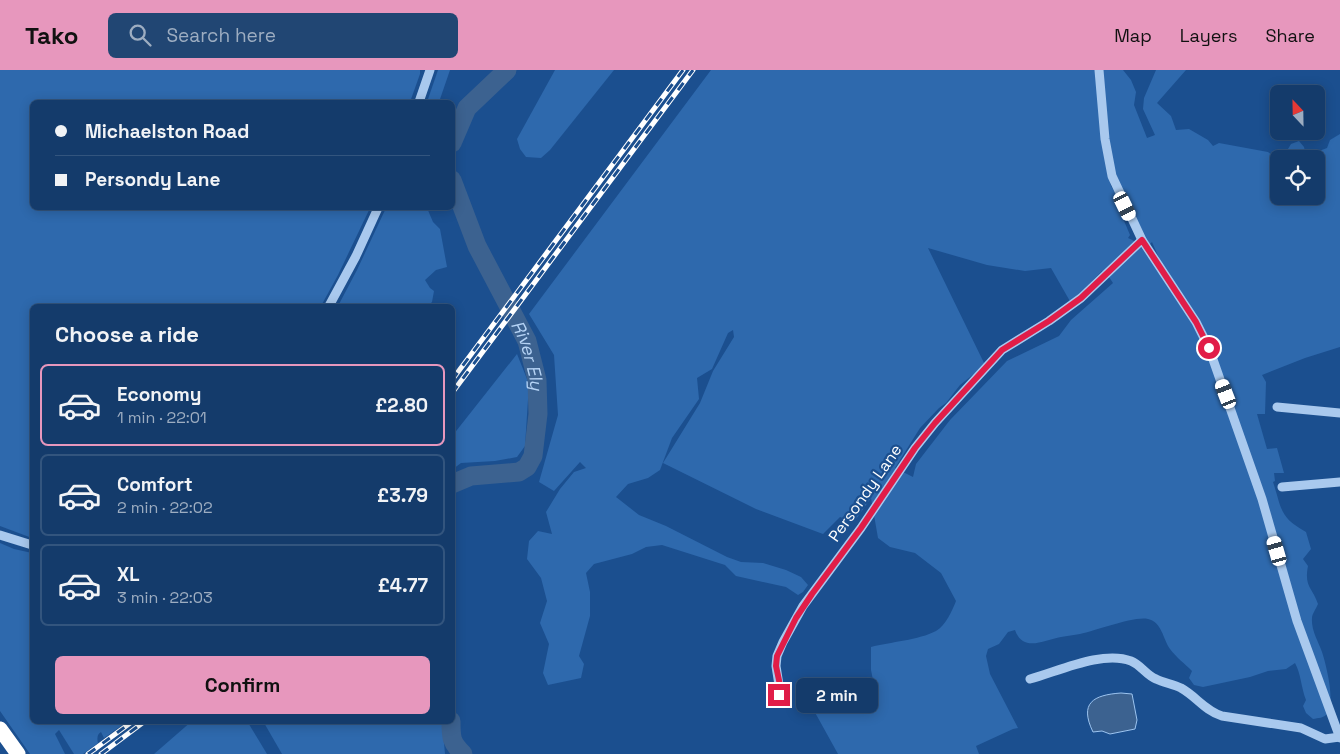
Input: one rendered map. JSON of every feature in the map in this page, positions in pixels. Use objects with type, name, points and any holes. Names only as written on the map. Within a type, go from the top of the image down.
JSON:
[{"type":"highway","points":[[0,729],[18,754]]},
{"type":"street","points":[[420,100],[430,70]]},
{"type":"street","points":[[1030,679],[1098,658],[1120,658],[1136,664],[1156,680],[1183,689],[1204,707],[1222,716],[1301,728],[1324,739],[1340,737],[1297,621],[1262,499],[1209,348],[1196,322],[1142,240],[1116,188],[1109,163],[1099,70]]},
{"type":"street","points":[[330,304],[356,256],[377,210]]},
{"type":"street","name":"Persondy Lane","points":[[779,695],[780,685],[776,666],[777,656],[790,627],[803,606],[861,528],[915,448],[935,423],[1002,350],[1049,321],[1081,298],[1142,240]]},
{"type":"street","points":[[1276,407],[1340,413]]},
{"type":"street","points":[[1282,487],[1340,482]]},
{"type":"street","points":[[0,534],[30,544]]},
{"type":"shaded area","points":[[0,70],[420,70],[411,100],[30,100],[30,210],[369,210],[322,304],[30,304],[30,537],[0,526]]},
{"type":"shaded area","points":[[438,70],[450,70],[440,100],[428,100]]},
{"type":"shaded area","points":[[555,70],[614,70],[550,150],[541,158],[526,157],[520,149],[517,139]]},
{"type":"shaded area","points":[[711,70],[1123,70],[1131,80],[1136,92],[1134,105],[1147,138],[1155,135],[1143,109],[1144,98],[1156,70],[1186,70],[1157,103],[1171,116],[1176,130],[1189,129],[1208,140],[1213,146],[1219,143],[1270,154],[1270,205],[1325,205],[1325,150],[1322,150],[1327,148],[1330,140],[1340,134],[1340,347],[1262,375],[1266,382],[1265,414],[1257,414],[1267,449],[1277,448],[1284,473],[1274,473],[1275,481],[1273,482],[1280,506],[1291,522],[1306,532],[1311,549],[1303,559],[1308,566],[1308,583],[1318,604],[1312,622],[1328,674],[1330,709],[1323,717],[1313,719],[1306,713],[1303,706],[1306,700],[1295,663],[1286,669],[1268,671],[1250,677],[1203,687],[1194,685],[1189,678],[1192,671],[1170,649],[1159,627],[1148,619],[1133,620],[1080,634],[1035,643],[1023,641],[1015,630],[1008,632],[999,644],[988,649],[986,656],[990,674],[1018,728],[976,746],[979,754],[838,754],[802,689],[858,679],[874,685],[871,670],[871,647],[913,639],[936,631],[946,622],[956,601],[941,573],[915,553],[890,547],[878,538],[871,498],[854,522],[840,517],[823,534],[756,509],[663,463],[700,403],[713,371],[734,337],[733,330],[728,333],[712,369],[697,378],[699,399],[672,438],[660,470],[648,478],[628,484],[616,497],[639,515],[666,526],[727,557],[741,562],[763,563],[786,570],[801,577],[808,585],[798,595],[786,587],[736,576],[725,565],[662,545],[646,547],[632,554],[594,564],[586,573],[590,592],[590,616],[579,656],[584,664],[581,678],[548,685],[543,673],[549,644],[540,623],[547,601],[541,578],[527,559],[529,541],[538,531],[552,534],[546,512],[560,489],[574,472],[586,468],[580,462],[554,491],[539,482],[558,415],[554,355],[529,314]],"holes":[[[1108,171],[1117,184],[1146,242],[1150,244],[1152,242],[1159,258],[1154,264],[1140,246],[1128,238],[1130,235],[1122,216],[1124,214],[1123,207],[1111,186]],[[928,248],[987,265],[1025,271],[1051,268],[1071,303],[1102,271],[1113,283],[1071,320],[1059,336],[1007,361],[950,420],[916,464],[913,477],[895,468],[920,428],[946,403],[960,385],[985,365]]]},
{"type":"shaded area","points":[[1299,141],[1305,150],[1287,150],[1291,144]]},
{"type":"shaded area","points":[[385,210],[428,210],[433,222],[440,229],[447,267],[436,270],[425,280],[434,291],[430,304],[339,304]]},
{"type":"shaded area","points":[[517,354],[529,384],[525,446],[517,457],[495,461],[461,463],[455,468],[455,432]]},
{"type":"shaded area","points":[[0,543],[30,553],[30,724],[124,724],[104,738],[101,732],[98,737],[98,743],[83,754],[74,754],[59,730],[55,734],[65,754],[30,754],[0,711]]},
{"type":"shaded area","points":[[1121,693],[1132,694],[1137,720],[1135,729],[1110,734],[1102,731],[1093,732],[1088,714],[1088,707],[1091,702],[1103,696]]},
{"type":"shaded area","points":[[189,724],[249,724],[267,754],[154,754]]},
{"type":"shaded area","points":[[265,724],[442,724],[445,754],[282,754]]},
{"type":"waterway","name":"River Ely","points":[[455,136],[467,108],[507,70]]},
{"type":"waterway","name":"River Ely","points":[[455,188],[477,246],[527,341],[537,380],[538,414],[533,456],[527,467],[519,472],[471,476],[455,483]]},
{"type":"waterway","name":"River Ely","points":[[451,724],[453,739],[463,754]]},
{"type":"railway","points":[[455,376],[683,70]]},
{"type":"railway","points":[[455,389],[693,70]]},
{"type":"railway","points":[[88,754],[129,724]]},
{"type":"railway","points":[[101,754],[141,724]]},
{"type":"route","points":[[779,695],[780,685],[776,666],[777,656],[782,642],[803,606],[861,528],[915,448],[935,423],[1002,350],[1036,330],[1081,298],[1142,240],[1196,322],[1209,348]]}]
